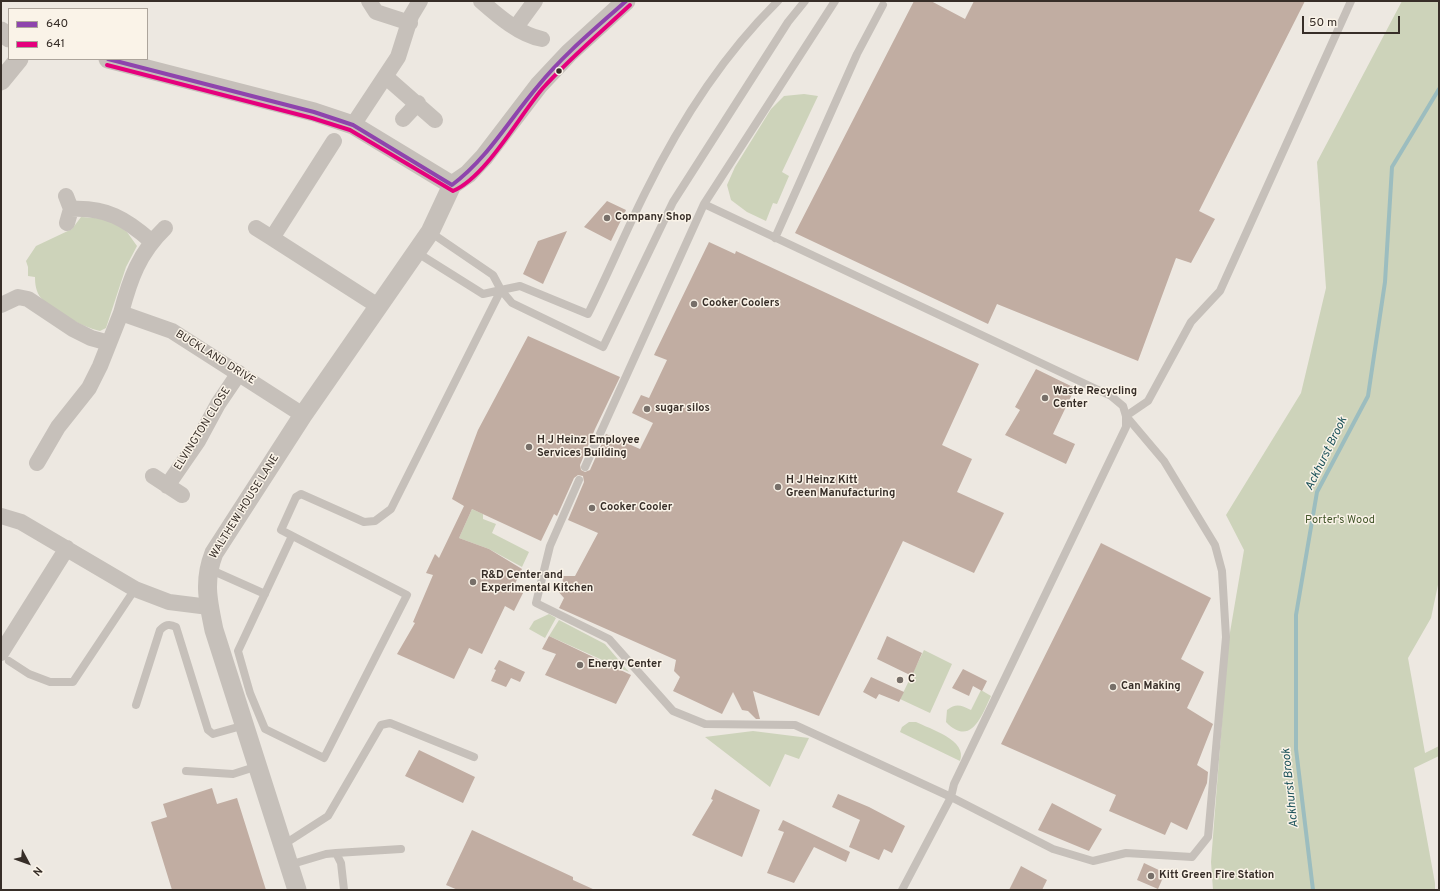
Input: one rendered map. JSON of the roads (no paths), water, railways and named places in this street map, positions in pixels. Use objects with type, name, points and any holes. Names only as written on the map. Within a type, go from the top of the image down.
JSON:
[{"type":"street","points":[[369,1],[376,12],[410,23]]},
{"type":"street","points":[[353,125],[398,57],[415,8],[420,1]]},
{"type":"street","points":[[481,1],[492,11],[516,27],[535,38],[542,39]]},
{"type":"street","points":[[516,27],[535,1]]},
{"type":"street","points":[[112,60],[314,112],[353,125],[452,185],[468,174],[484,157],[539,85],[569,53],[626,1]]},
{"type":"street","points":[[1,81],[18,60]]},
{"type":"street","points":[[386,77],[418,103],[435,120]]},
{"type":"street","points":[[404,119],[418,103]]},
{"type":"street","points":[[272,238],[326,168],[334,142]]},
{"type":"street","name":"WALTHEW HOUSE LANE","points":[[297,890],[214,630],[209,607],[207,587],[208,569],[214,553],[303,415],[430,232],[452,185]]},
{"type":"street","points":[[68,209],[97,210],[115,215],[134,226],[151,240]]},
{"type":"street","points":[[37,463],[58,427],[89,388],[109,343],[138,261],[151,240],[165,228]]},
{"type":"street","points":[[256,228],[378,306]]},
{"type":"street","points":[[1,305],[18,297],[26,291],[73,329],[91,338],[109,343]]},
{"type":"street","name":"BUCKLAND DRIVE","points":[[120,313],[172,331],[303,415]]},
{"type":"street","name":"ELVINGTON CLOSE","points":[[167,486],[198,441],[218,404],[239,373]]},
{"type":"street","points":[[153,476],[182,495]]},
{"type":"street","points":[[1,516],[21,522],[135,589],[169,602],[209,607]]},
{"type":"street","points":[[5,657],[67,548]]},
{"type":"lane","points":[[415,252],[483,294],[520,286],[588,314],[645,192],[684,121],[729,56],[778,1]]},
{"type":"lane","points":[[430,232],[493,274],[501,290],[512,303],[603,347],[673,202],[788,22],[805,1]]},
{"type":"lane","points":[[585,467],[704,204],[835,1]]},
{"type":"lane","points":[[1126,416],[1148,401],[1191,322],[1220,291],[1351,1]]},
{"type":"lane","points":[[775,238],[881,2]]},
{"type":"lane","points":[[704,204],[1112,396],[1123,406],[1126,416],[1126,428],[954,784],[951,797],[902,890]]},
{"type":"lane","points":[[292,536],[238,651],[250,693],[265,729],[324,758],[407,595],[281,530],[296,497],[301,494],[364,522],[374,521],[391,509],[433,422],[501,290]]},
{"type":"lane","points":[[579,480],[550,546],[536,603],[609,639],[673,711],[705,724],[795,725],[951,797],[1053,849],[1093,861],[1126,853],[1192,857],[1208,837],[1226,637],[1222,572],[1215,545],[1164,461],[1126,416]]},
{"type":"lane","points":[[208,569],[265,594]]},
{"type":"lane","points":[[5,657],[28,674],[50,682],[73,682],[135,589]]},
{"type":"lane","points":[[136,705],[160,630],[166,625],[172,624],[176,627],[208,730],[213,734],[244,725]]},
{"type":"lane","points":[[283,846],[328,816],[381,725],[390,724],[474,757]]},
{"type":"lane","points":[[186,771],[233,774],[258,766]]},
{"type":"lane","points":[[289,865],[326,854],[401,849]]},
{"type":"lane","points":[[336,853],[341,863],[344,890]]},
{"type":"waterway","name":"Ackhurst Brook","points":[[1313,890],[1296,749],[1296,615],[1317,492],[1368,396],[1385,282],[1392,167],[1439,89]]},
{"type":"place","name":"Company Shop","points":[[607,218]]},
{"type":"place","name":"Cooker Coolers","points":[[694,304]]},
{"type":"place","name":"Waste Recycling Center","points":[[1045,398]]},
{"type":"place","name":"sugar silos","points":[[647,409]]},
{"type":"place","name":"H J Heinz Employee Services Building","points":[[529,447]]},
{"type":"place","name":"H J Heinz Kitt Green Manufacturing","points":[[778,487]]},
{"type":"place","name":"Cooker Cooler","points":[[592,508]]},
{"type":"place","name":"R&D Center and Experimental Kitchen","points":[[473,582]]},
{"type":"place","name":"Energy Center","points":[[580,665]]},
{"type":"place","name":"C","points":[[900,680]]},
{"type":"place","name":"Can Making","points":[[1113,687]]},
{"type":"place","name":"Kitt Green Fire Station","points":[[1151,876]]},
{"type":"park label","name":"Porter's Wood","points":[[1340,521]]}]
